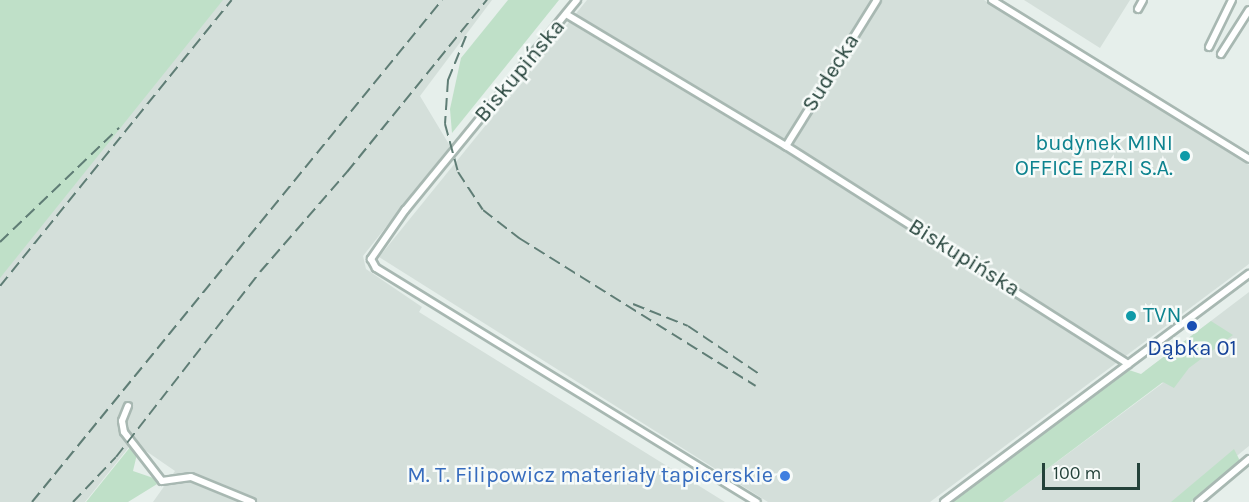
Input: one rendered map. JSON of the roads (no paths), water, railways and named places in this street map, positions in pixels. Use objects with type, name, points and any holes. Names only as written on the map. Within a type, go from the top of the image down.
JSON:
[{"type":"street","points":[[566,14],[577,0]]},
{"type":"street","name":"Sudecka","points":[[786,146],[877,0]]},
{"type":"street","points":[[992,0],[1249,159]]},
{"type":"street","points":[[1138,9],[1143,0]]},
{"type":"street","points":[[1209,47],[1232,0]]},
{"type":"street","points":[[1221,54],[1249,10]]},
{"type":"street","name":"Biskupińska","points":[[757,502],[376,268],[371,259],[409,205],[566,14],[786,146],[1128,364]]},
{"type":"street","points":[[1215,35],[1228,43]]},
{"type":"street","points":[[944,502],[1249,274]]},
{"type":"street","points":[[128,406],[122,421],[124,432],[162,481],[191,477],[252,502]]},
{"type":"street","points":[[1198,502],[1249,459]]},
{"type":"railway","points":[[0,286],[232,0]]},
{"type":"railway","points":[[32,502],[442,0]]},
{"type":"railway","points":[[73,502],[116,457],[260,272],[347,172],[487,0]]},
{"type":"railway","points":[[466,36],[448,80],[445,124],[458,172],[483,210],[519,238],[756,386]]},
{"type":"railway","points":[[0,242],[119,128]]},
{"type":"railway","points":[[633,304],[688,326],[762,376]]},
{"type":"place","name":"budynek MINI OFFICE PZRI S.A.","points":[[1185,156]]},
{"type":"place","name":"TVN","points":[[1131,316]]},
{"type":"place","name":"Dąbka 01","points":[[1192,326]]},
{"type":"place","name":"M. T. Filipowicz materiały tapicerskie","points":[[785,476]]}]
